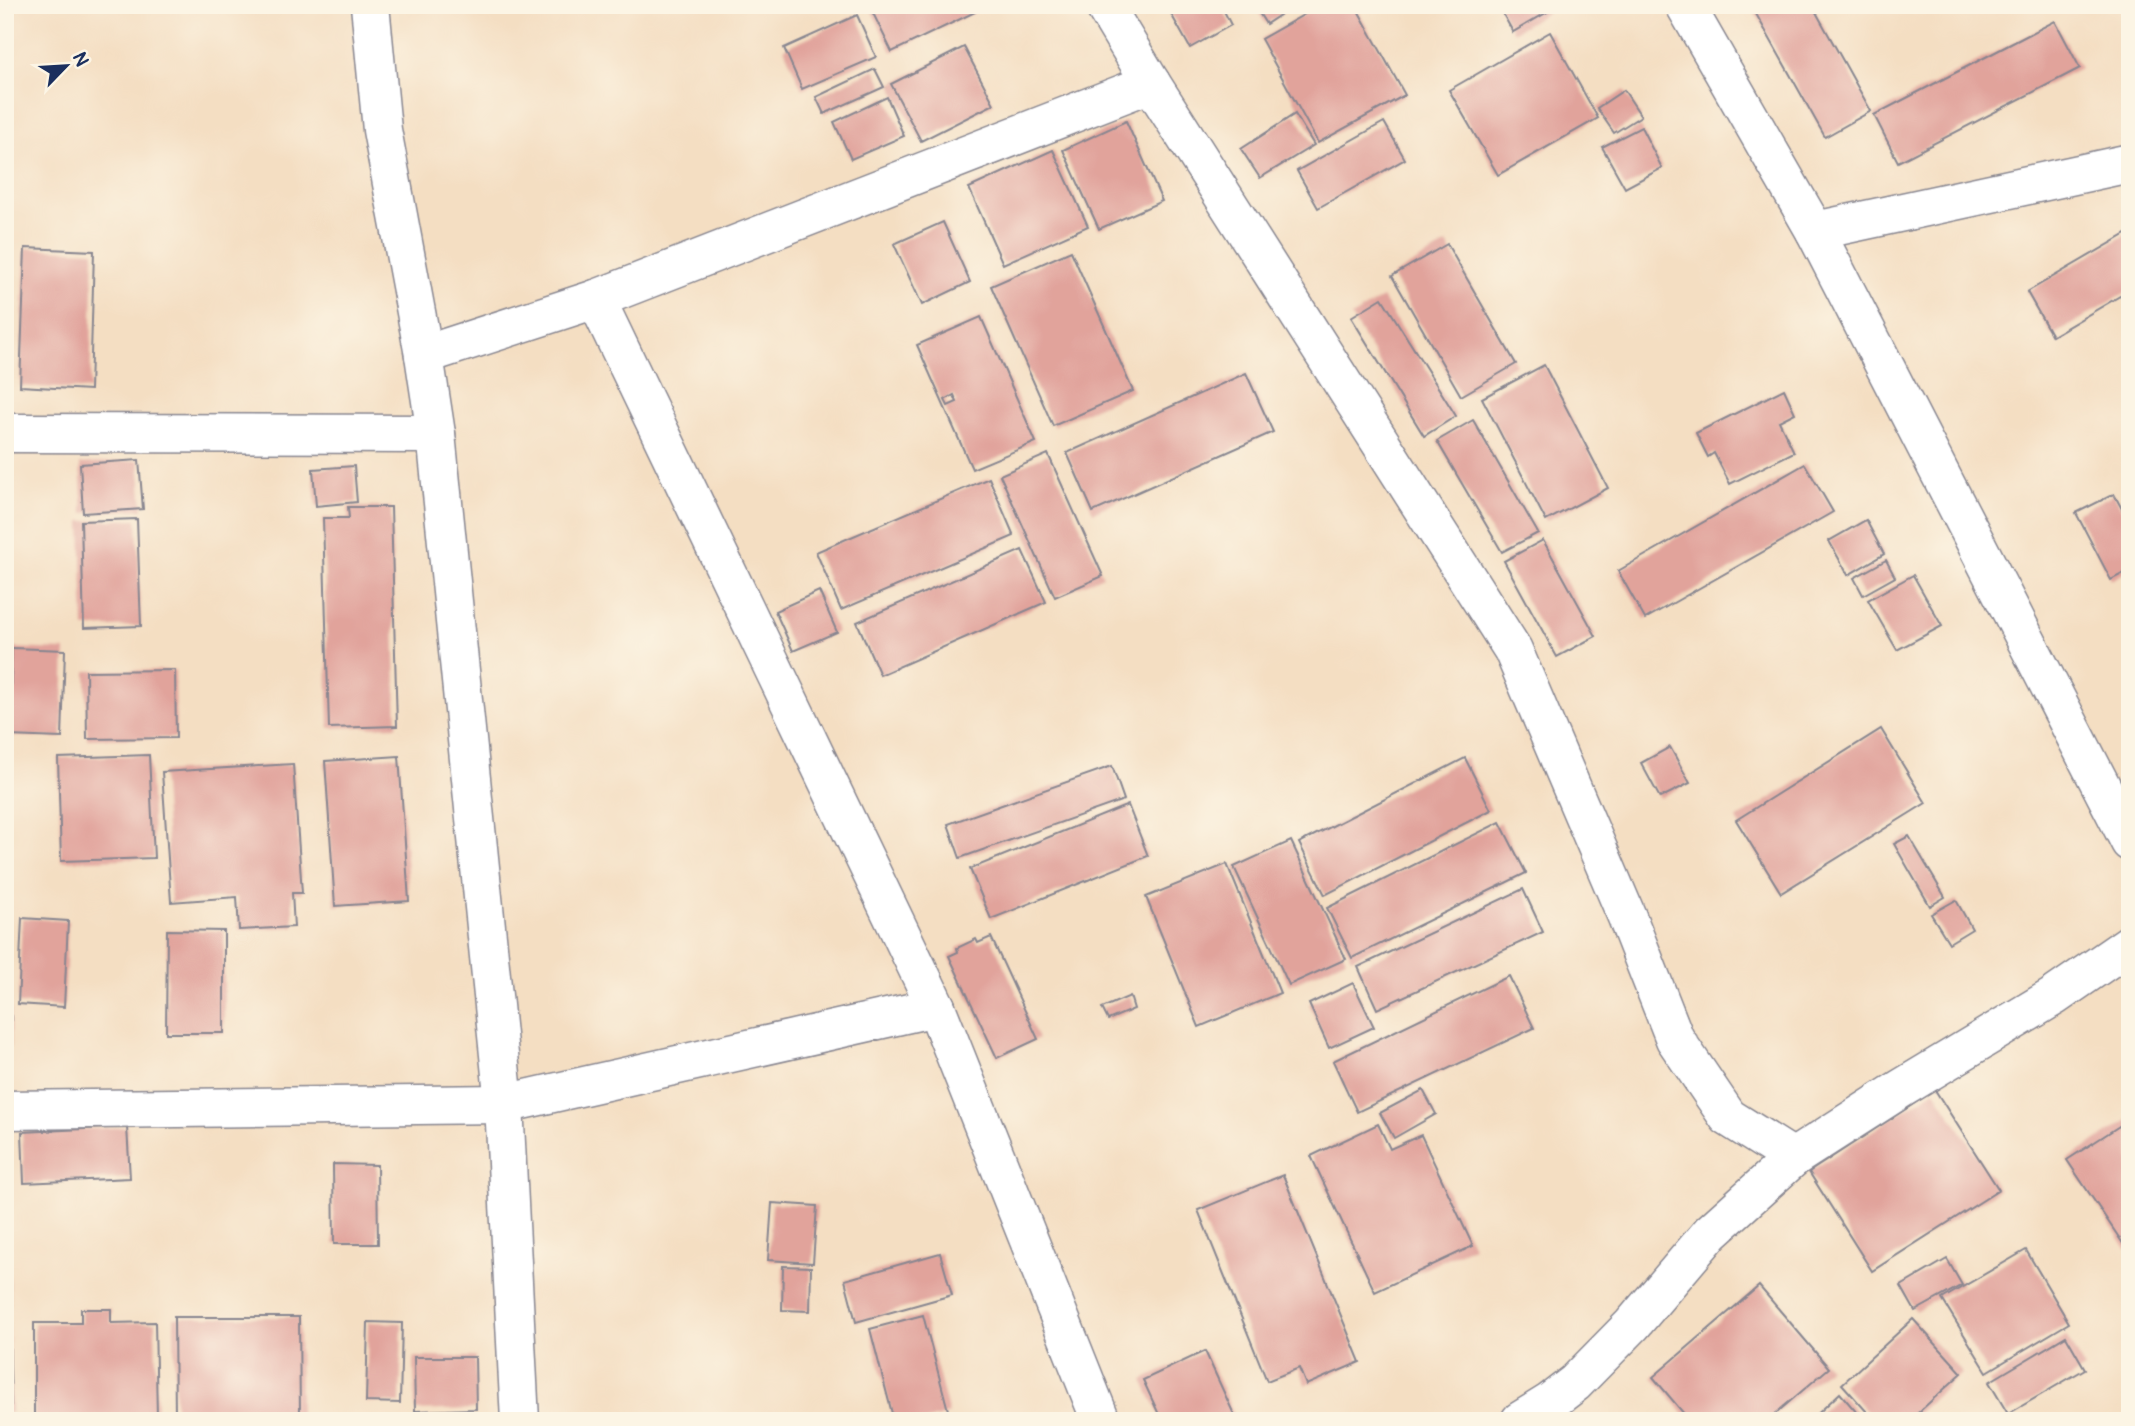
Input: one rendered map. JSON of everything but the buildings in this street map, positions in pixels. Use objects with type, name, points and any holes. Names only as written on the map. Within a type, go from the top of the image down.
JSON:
[{"type":"street","points":[[370,5],[382,130],[425,355],[436,434],[504,1104],[520,1421]]},
{"type":"street","points":[[1104,5],[1513,650],[1628,917],[1675,1039],[1728,1116],[1793,1158]]},
{"type":"street","points":[[1685,5],[1815,231],[2130,842]]},
{"type":"street","points":[[425,355],[596,299],[1151,83]]},
{"type":"street","points":[[1815,231],[2130,163]]},
{"type":"street","points":[[596,299],[936,1007],[1101,1421]]},
{"type":"street","points":[[5,433],[436,434]]},
{"type":"street","points":[[1544,1415],[1632,1325],[1711,1232],[1793,1158],[1902,1087],[2053,997],[2130,944]]},
{"type":"street","points":[[5,1110],[504,1104],[936,1007]]}]
